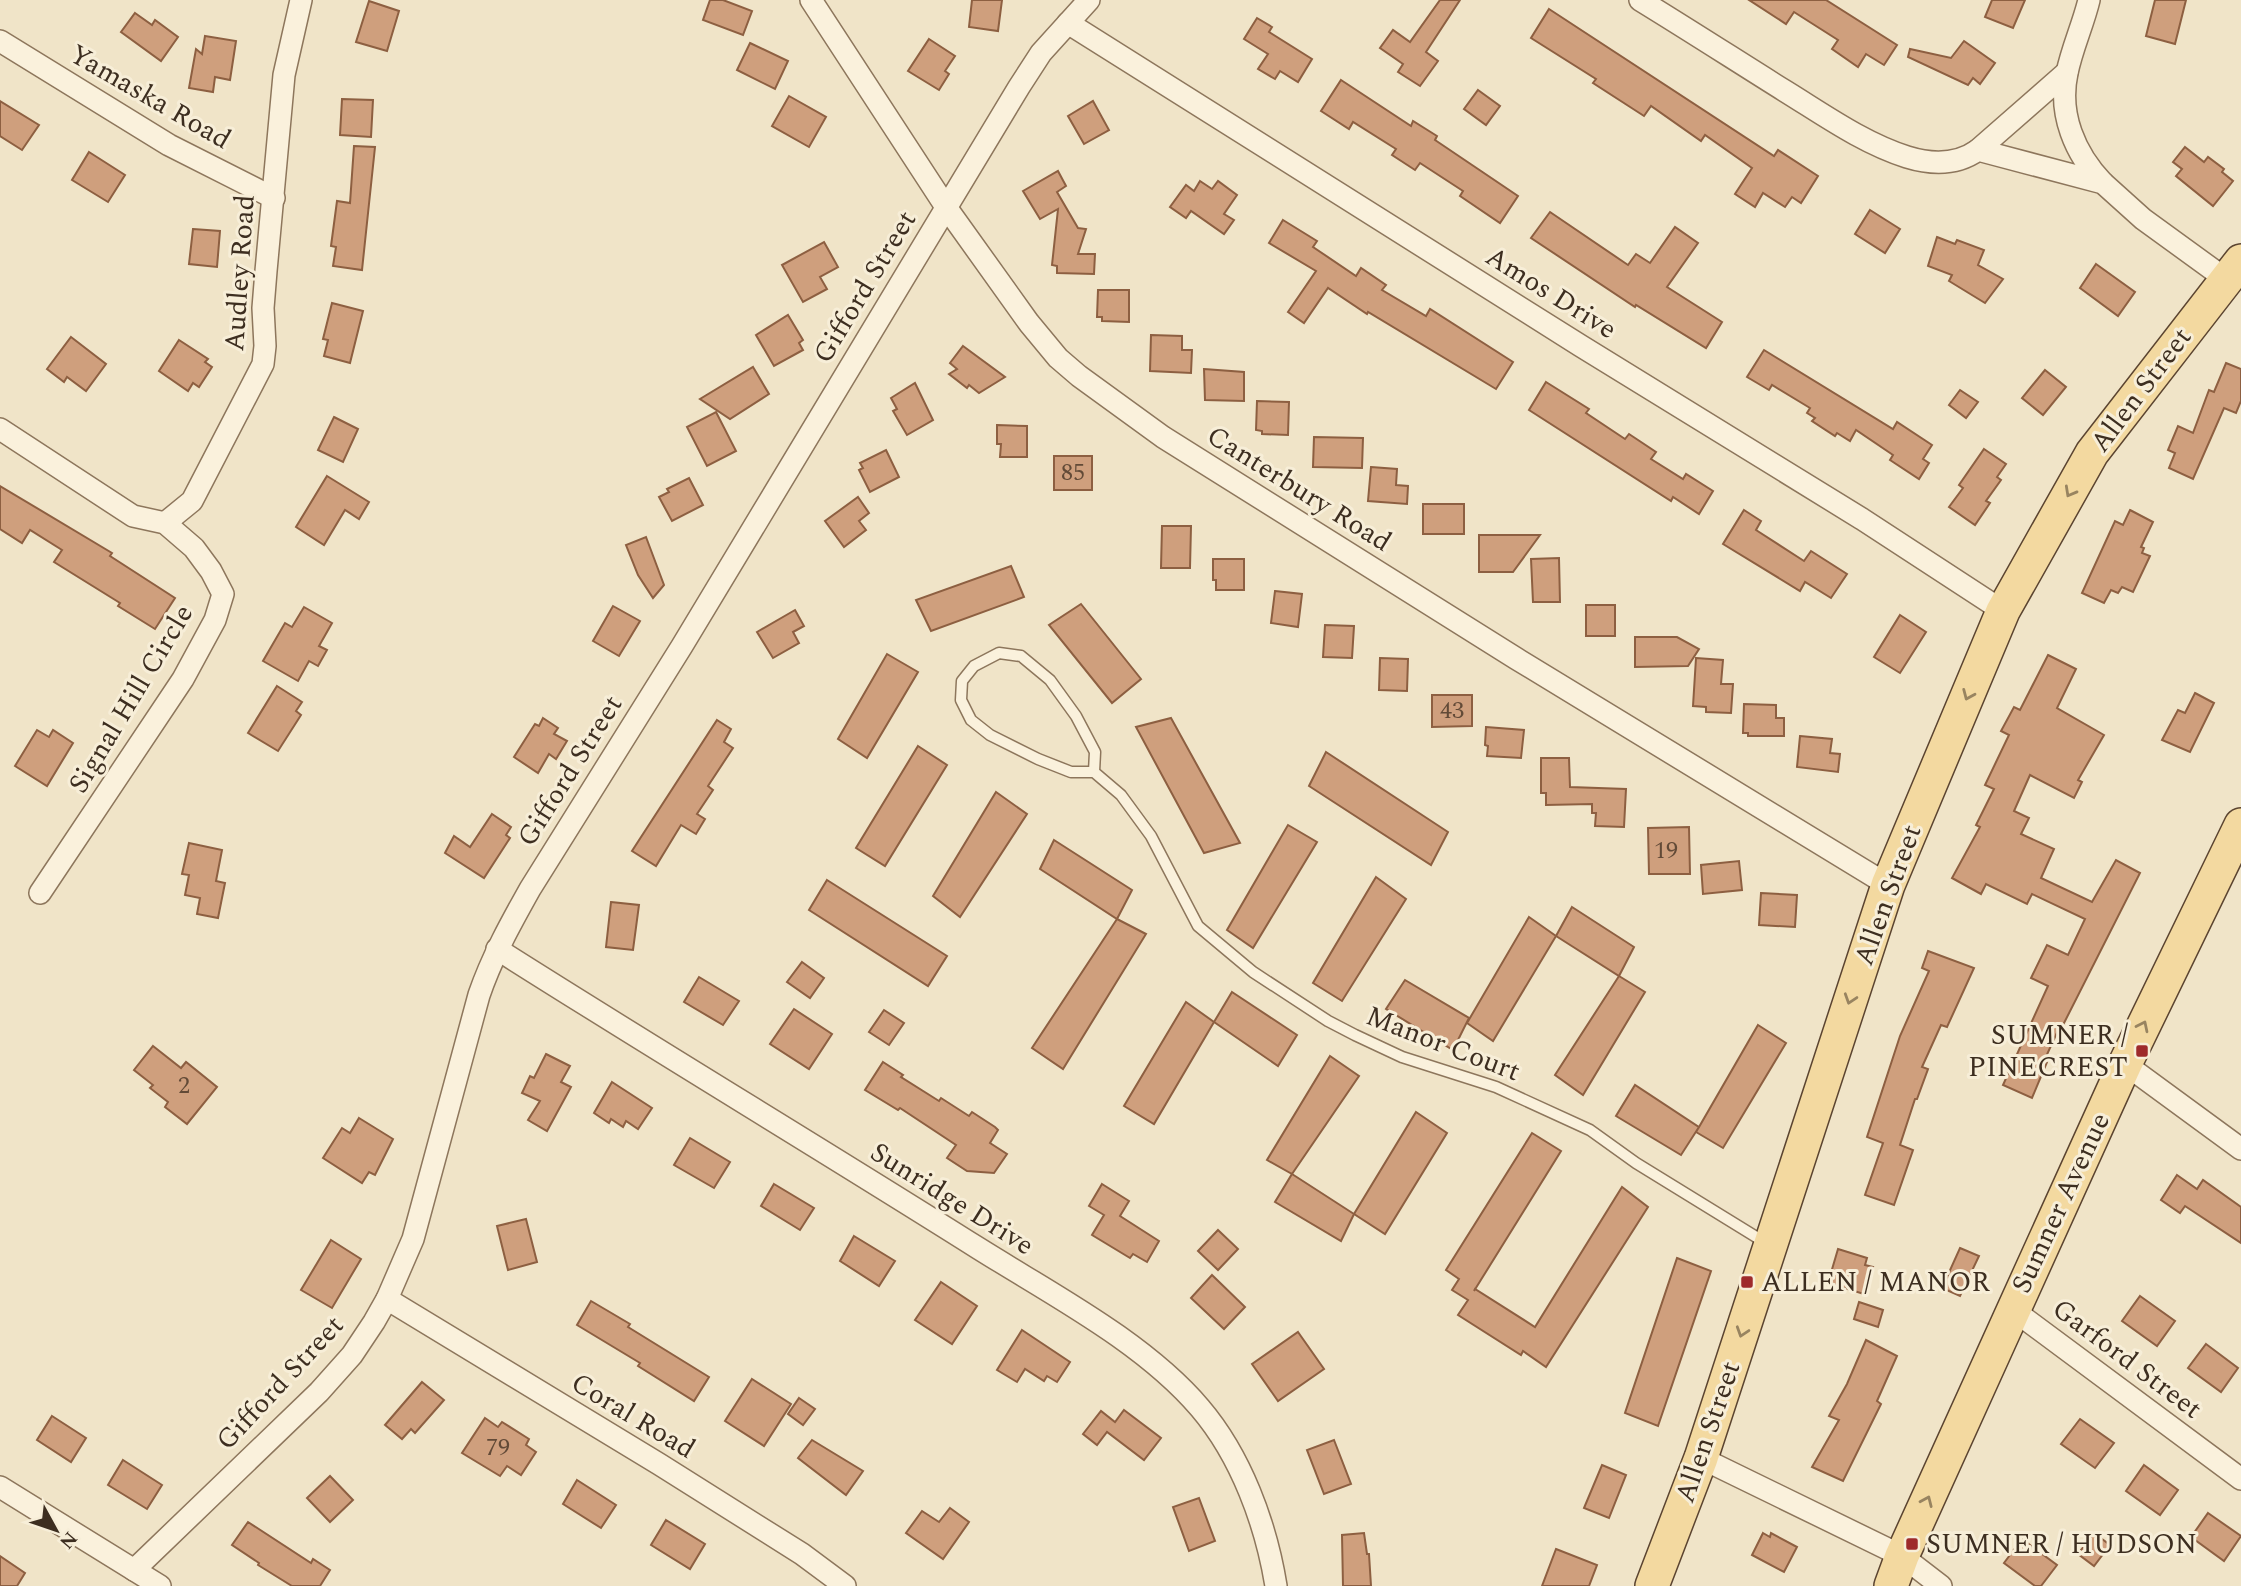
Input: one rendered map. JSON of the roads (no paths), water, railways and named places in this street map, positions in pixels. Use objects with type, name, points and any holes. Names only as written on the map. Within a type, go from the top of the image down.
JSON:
[{"type":"main road","name":"Allen Street","points":[[1652,1586],[1701,1458],[1888,885],[2003,611],[2092,453],[2234,270]]},
{"type":"main road","name":"Sumner Avenue","points":[[1896,1571],[2012,1309],[2125,1064],[2241,826]]},
{"type":"street","name":"Audley Road","points":[[165,523],[192,501],[262,364],[265,346],[263,308],[284,75],[301,0]]},
{"type":"street","name":"Canterbury Road","points":[[811,0],[946,207],[1029,323],[1058,358],[1163,437],[1888,885]]},
{"type":"street","name":"Gifford Street","points":[[134,1570],[318,1392],[352,1354],[387,1299],[413,1239],[477,1003],[497,949],[530,889],[682,646],[1041,53],[1088,0]]},
{"type":"street","points":[[1640,0],[1829,118],[1884,148],[1909,158],[1947,163],[1958,161],[1979,150],[2067,72]]},
{"type":"street","points":[[2089,0],[2067,72],[2064,99],[2073,138],[2086,163],[2103,183],[2143,219],[2234,270]]},
{"type":"street","name":"Amos Drive","points":[[1068,23],[1581,346],[1862,519],[2003,611]]},
{"type":"street","name":"Yamaska Road","points":[[0,41],[169,145],[274,198]]},
{"type":"street","points":[[1979,150],[2103,183]]},
{"type":"street","name":"Signal Hill Circle","points":[[0,429],[133,516],[165,523],[194,548],[211,571],[223,594],[215,620],[183,679],[40,893]]},
{"type":"street","name":"Sunridge Drive","points":[[497,949],[853,1169],[1109,1331],[1151,1361],[1200,1408],[1227,1446],[1257,1513],[1276,1586]]},
{"type":"street","points":[[2125,1064],[2241,1149]]},
{"type":"street","name":"Coral Road","points":[[387,1299],[659,1464],[802,1554],[845,1586]]},
{"type":"street","name":"Garford Street","points":[[2012,1309],[2241,1479]]},
{"type":"street","points":[[1701,1458],[1896,1571],[1941,1586]]},
{"type":"street","points":[[0,1487],[160,1586]]},
{"type":"lane","points":[[999,653],[1021,656],[1050,680],[1076,716],[1095,752],[1094,772],[1071,772],[990,735],[971,720],[961,700],[962,681],[974,666],[999,653]]},
{"type":"lane","name":"Manor Court","points":[[1094,772],[1121,795],[1151,836],[1198,926],[1253,972],[1328,1021],[1367,1041],[1402,1057],[1496,1087],[1590,1130],[1636,1163],[1769,1245]]},
{"type":"place","name":"SUMNER / PINECREST","points":[[2142,1051]]},
{"type":"place","name":"ALLEN / MANOR","points":[[1747,1282]]},
{"type":"place","name":"SUMNER / HUDSON","points":[[1912,1544]]}]
